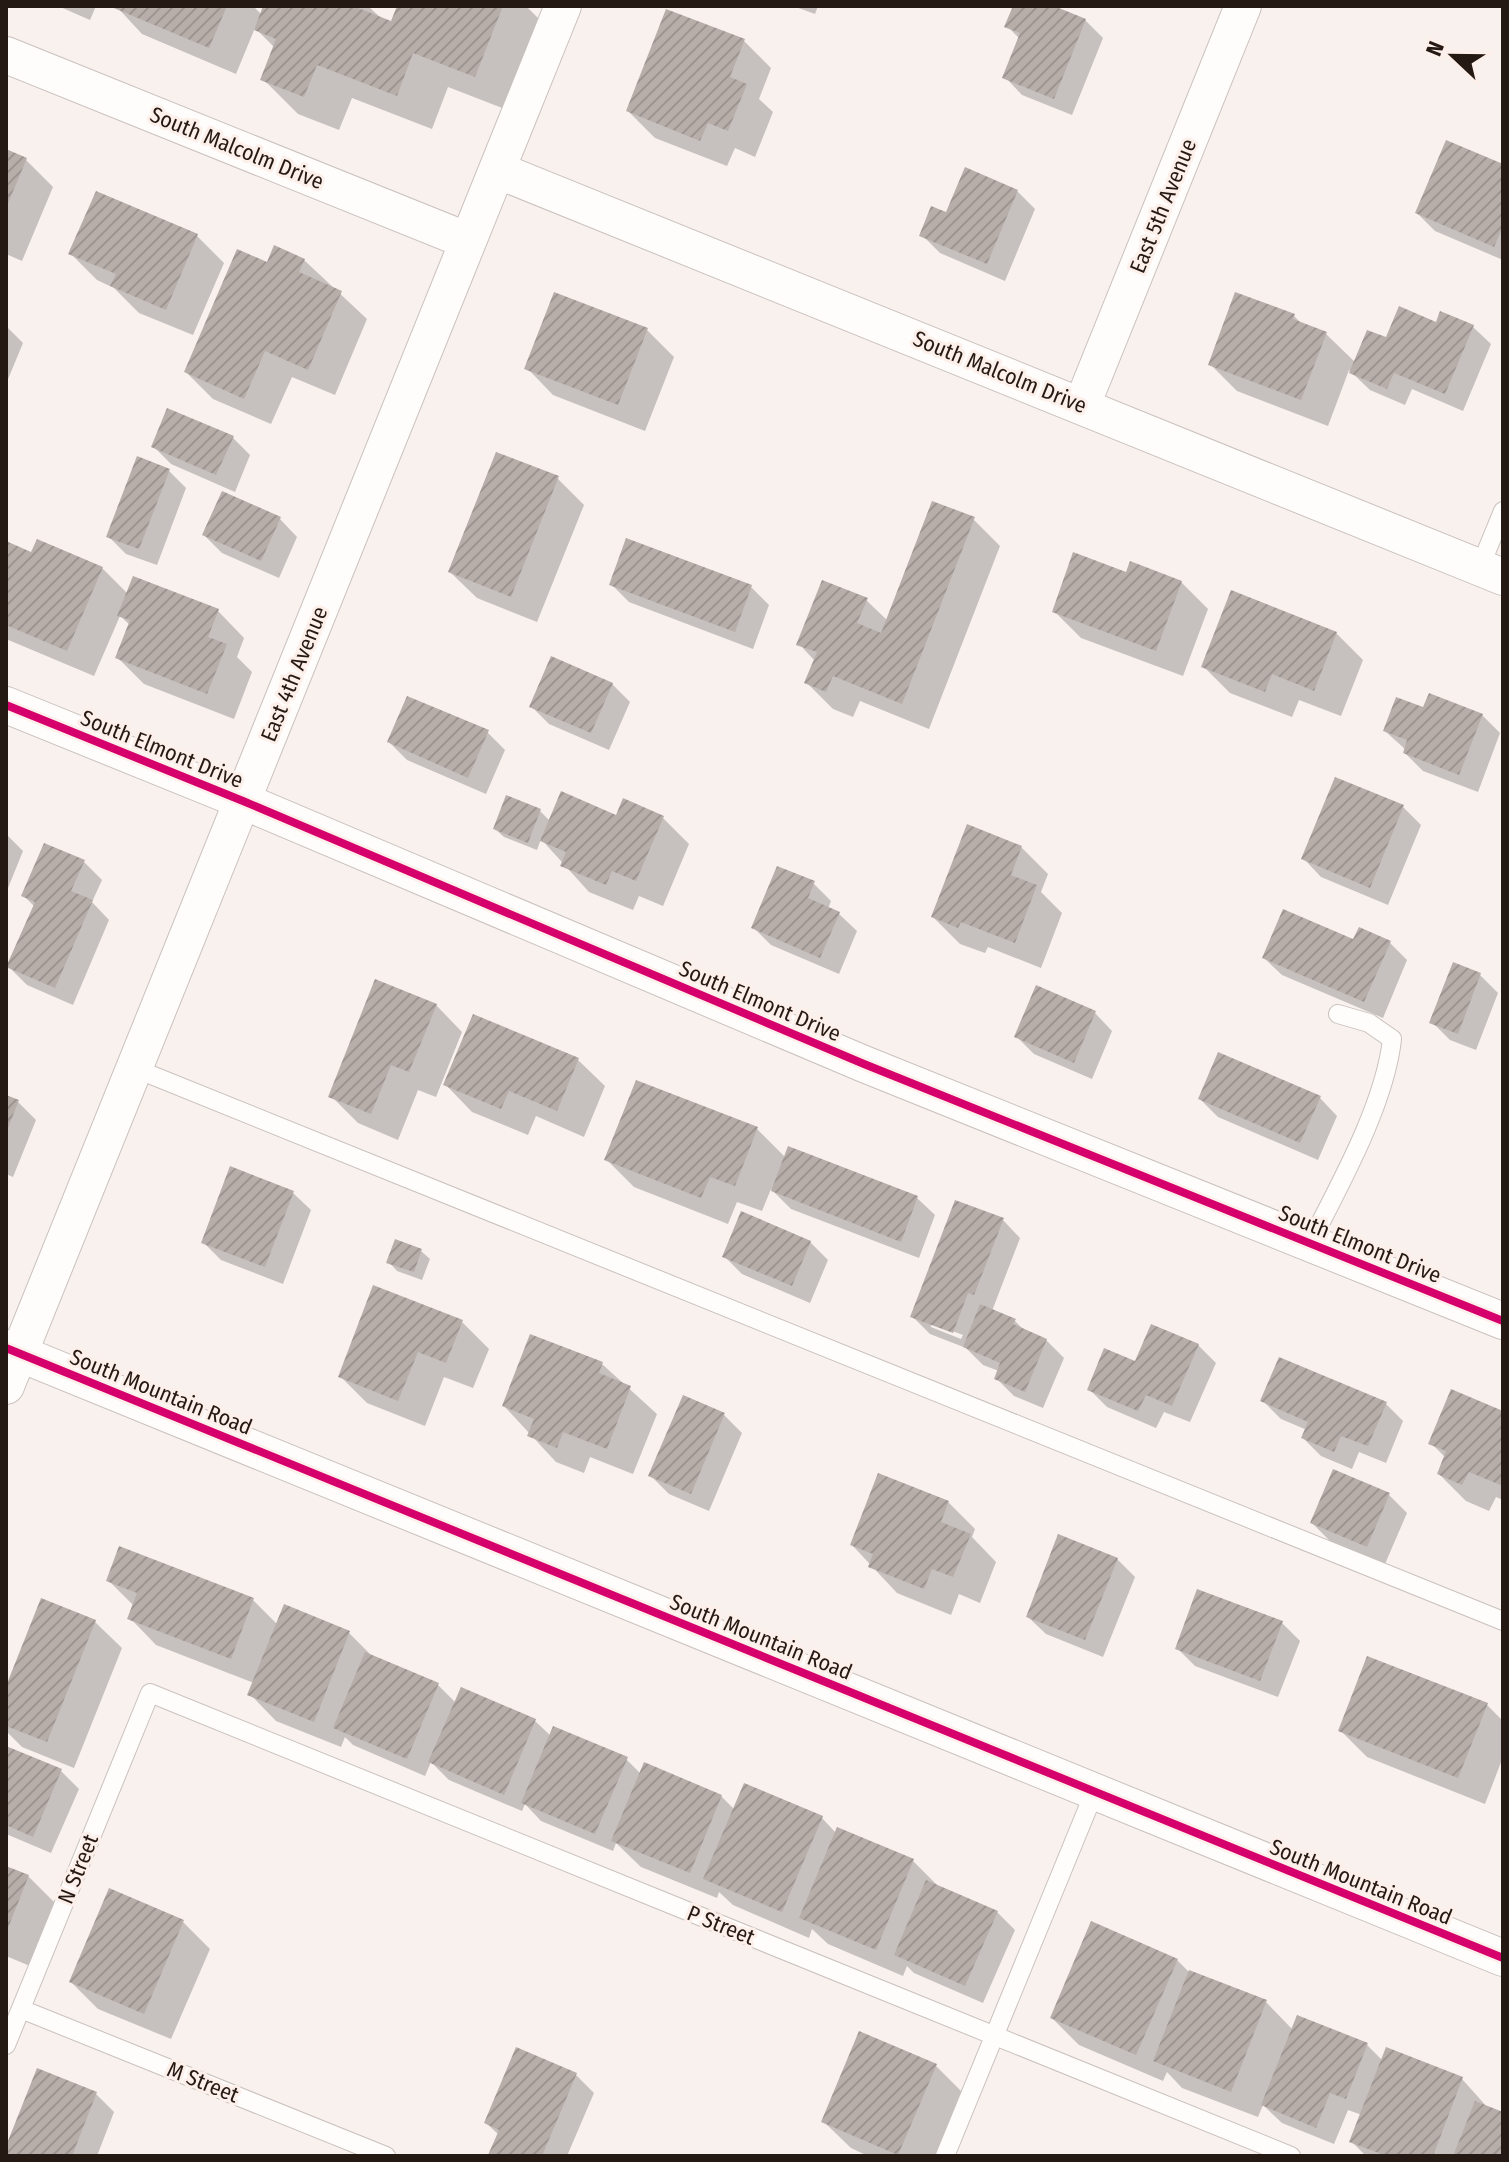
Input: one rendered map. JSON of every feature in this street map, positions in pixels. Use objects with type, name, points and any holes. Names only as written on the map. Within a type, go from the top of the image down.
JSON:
[{"type":"street","name":"East 4th Avenue","points":[[10,1363],[243,801],[563,6]]},
{"type":"street","name":"East 5th Avenue","points":[[1082,405],[1243,6]]},
{"type":"street","name":"South Malcolm Drive","points":[[6,55],[468,241]]},
{"type":"street","name":"South Malcolm Drive","points":[[497,170],[1492,572]]},
{"type":"street","name":"South Elmont Drive","points":[[6,705],[243,801],[864,1064],[1503,1321]]},
{"type":"street","name":"South Mountain Road","points":[[10,1363],[1503,1958]]},
{"type":"lane","points":[[1492,572],[1503,511]]},
{"type":"lane","points":[[1310,1243],[1350,1164],[1389,1066],[1392,1039],[1369,1023],[1338,1014]]},
{"type":"lane","points":[[134,1068],[1503,1621]]},
{"type":"lane","name":"N Street","points":[[6,2045],[150,1693]]},
{"type":"lane","name":"P Street","points":[[150,1693],[1291,2156]]},
{"type":"lane","points":[[945,2156],[1094,1793]]},
{"type":"lane","name":"M Street","points":[[21,2009],[386,2156]]},
{"type":"building","points":[[109,6],[227,6],[209,48]]},
{"type":"building","points":[[263,6],[353,6],[391,21],[397,6],[503,6],[475,77],[413,53],[397,96],[317,65],[304,97],[260,80],[276,39],[254,30]]},
{"type":"building","points":[[1013,6],[1054,6],[1086,19],[1054,99],[1002,78],[1020,33],[1004,27]]},
{"type":"building","points":[[666,9],[745,39],[730,77],[747,84],[728,131],[708,123],[700,141],[626,111]]},
{"type":"building","points":[[1446,140],[1503,164],[1503,226],[1494,247],[1415,213]]},
{"type":"building","points":[[6,149],[27,158],[6,208]]},
{"type":"building","points":[[965,167],[1018,190],[987,264],[919,236],[931,206],[946,212]]},
{"type":"building","points":[[96,191],[198,234],[166,310],[110,286],[116,274],[68,254]]},
{"type":"building","points":[[274,245],[305,259],[299,272],[342,291],[308,370],[265,351],[244,399],[184,372],[237,249],[267,262]]},
{"type":"building","points":[[554,292],[648,328],[618,405],[524,369]]},
{"type":"building","points":[[1235,292],[1295,314],[1293,319],[1327,332],[1301,400],[1208,365]]},
{"type":"building","points":[[1399,306],[1436,322],[1440,311],[1474,325],[1445,394],[1394,373],[1387,389],[1349,373],[1367,330],[1386,337]]},
{"type":"building","points":[[167,408],[234,436],[216,475],[151,447]]},
{"type":"building","points":[[496,452],[559,476],[511,597],[448,572]]},
{"type":"building","points":[[137,456],[170,469],[139,549],[106,537]]},
{"type":"building","points":[[222,491],[281,517],[261,561],[202,535]]},
{"type":"building","points":[[932,501],[975,517],[902,704],[833,676],[826,692],[804,683],[817,652],[796,645],[822,580],[868,598],[857,623],[881,633]]},
{"type":"building","points":[[626,538],[752,585],[735,632],[609,585]]},
{"type":"building","points":[[37,539],[103,567],[67,651],[6,625],[6,541],[31,552]]},
{"type":"building","points":[[1073,552],[1126,572],[1130,561],[1182,581],[1156,651],[1052,612]]},
{"type":"building","points":[[133,576],[219,609],[208,637],[227,644],[207,694],[115,658],[130,620],[117,616]]},
{"type":"building","points":[[1231,590],[1337,632],[1314,691],[1272,674],[1265,692],[1201,667]]},
{"type":"building","points":[[551,656],[613,683],[591,733],[529,707]]},
{"type":"building","points":[[1429,693],[1483,714],[1459,775],[1403,753],[1407,740],[1383,731],[1396,697],[1423,707]]},
{"type":"building","points":[[407,696],[489,730],[468,778],[387,742]]},
{"type":"building","points":[[1335,777],[1404,805],[1370,888],[1301,859]]},
{"type":"building","points":[[561,791],[616,815],[623,798],[664,816],[636,881],[612,871],[606,885],[560,866],[566,852],[540,841]]},
{"type":"building","points":[[506,795],[541,809],[528,843],[493,829]]},
{"type":"building","points":[[967,824],[1022,846],[1011,875],[1037,885],[1015,943],[961,922],[958,928],[931,917]]},
{"type":"building","points":[[44,843],[85,860],[71,891],[93,900],[55,988],[6,967],[35,902],[21,896]]},
{"type":"building","points":[[777,866],[815,881],[808,898],[840,912],[820,958],[751,928]]},
{"type":"building","points":[[1283,909],[1353,939],[1359,927],[1391,941],[1364,1002],[1262,958]]},
{"type":"building","points":[[1453,962],[1481,973],[1458,1034],[1429,1023]]},
{"type":"building","points":[[375,979],[437,1004],[409,1072],[391,1065],[371,1114],[328,1097]]},
{"type":"building","points":[[1036,985],[1096,1011],[1074,1063],[1014,1037]]},
{"type":"building","points":[[473,1014],[579,1058],[557,1111],[509,1091],[501,1109],[443,1085]]},
{"type":"building","points":[[1218,1052],[1321,1096],[1300,1143],[1198,1099]]},
{"type":"building","points":[[636,1080],[758,1127],[735,1186],[710,1177],[701,1198],[604,1160]]},
{"type":"building","points":[[6,1095],[19,1100],[6,1133]]},
{"type":"building","points":[[788,1146],[918,1196],[901,1242],[771,1191]]},
{"type":"building","points":[[230,1166],[294,1191],[265,1267],[201,1243]]},
{"type":"building","points":[[955,1200],[1004,1218],[974,1295],[968,1293],[953,1333],[910,1317]]},
{"type":"building","points":[[741,1211],[811,1241],[792,1286],[722,1257]]},
{"type":"building","points":[[395,1239],[422,1249],[414,1272],[386,1263]]},
{"type":"building","points":[[373,1285],[463,1320],[446,1363],[418,1352],[398,1401],[338,1377]]},
{"type":"building","points":[[980,1304],[1016,1319],[1013,1324],[1047,1339],[1025,1392],[994,1379],[1000,1363],[963,1347]]},
{"type":"building","points":[[1151,1324],[1199,1344],[1172,1406],[1146,1395],[1138,1411],[1087,1390],[1104,1348],[1135,1361]]},
{"type":"building","points":[[530,1334],[603,1362],[599,1373],[631,1386],[607,1449],[563,1432],[557,1448],[527,1436],[534,1419],[502,1406]]},
{"type":"building","points":[[1279,1357],[1387,1402],[1368,1446],[1341,1436],[1334,1452],[1301,1438],[1308,1422],[1260,1401]]},
{"type":"building","points":[[1451,1389],[1503,1411],[1503,1486],[1469,1472],[1462,1485],[1437,1474],[1446,1451],[1428,1444]]},
{"type":"building","points":[[683,1395],[725,1413],[691,1494],[648,1476]]},
{"type":"building","points":[[1333,1469],[1390,1493],[1367,1547],[1310,1523]]},
{"type":"building","points":[[878,1473],[949,1501],[941,1522],[971,1534],[953,1577],[932,1569],[924,1589],[868,1567],[873,1554],[850,1545]]},
{"type":"building","points":[[1058,1534],[1118,1558],[1085,1640],[1026,1617]]},
{"type":"building","points":[[119,1546],[254,1598],[231,1659],[127,1619],[137,1593],[106,1581]]},
{"type":"building","points":[[1197,1589],[1283,1621],[1260,1681],[1175,1649]]},
{"type":"building","points":[[41,1598],[96,1620],[47,1742],[6,1726],[6,1686]]},
{"type":"building","points":[[284,1604],[350,1631],[314,1722],[247,1695]]},
{"type":"building","points":[[365,1652],[439,1683],[407,1759],[333,1728]]},
{"type":"building","points":[[1367,1656],[1488,1703],[1458,1778],[1338,1731]]},
{"type":"building","points":[[461,1687],[536,1719],[504,1795],[428,1762]]},
{"type":"building","points":[[553,1726],[628,1757],[595,1834],[521,1803]]},
{"type":"building","points":[[6,1746],[62,1769],[33,1837],[6,1825]]},
{"type":"building","points":[[644,1762],[722,1795],[690,1873],[611,1841]]},
{"type":"building","points":[[744,1783],[823,1816],[782,1912],[703,1879]]},
{"type":"building","points":[[837,1827],[914,1859],[876,1950],[799,1918]]},
{"type":"building","points":[[6,1866],[29,1875],[6,1933]]},
{"type":"building","points":[[926,1880],[998,1911],[965,1986],[894,1955]]},
{"type":"building","points":[[109,1888],[184,1920],[144,2014],[69,1982]]},
{"type":"building","points":[[1091,1921],[1178,1959],[1136,2055],[1050,2018]]},
{"type":"building","points":[[1189,1970],[1267,2000],[1231,2092],[1153,2061]]},
{"type":"building","points":[[1297,2015],[1368,2043],[1346,2099],[1330,2093],[1316,2128],[1261,2105]]},
{"type":"building","points":[[859,2031],[937,2064],[898,2155],[821,2122]]},
{"type":"building","points":[[516,2047],[577,2073],[542,2156],[490,2156],[499,2130],[484,2123]]},
{"type":"building","points":[[1386,2047],[1463,2077],[1433,2156],[1387,2156],[1349,2142]]},
{"type":"building","points":[[37,2068],[97,2092],[72,2156],[6,2156],[6,2146]]},
{"type":"building","points":[[1475,2101],[1503,2112],[1503,2156],[1453,2156]]},
{"type":"cycle path","points":[[6,705],[243,801],[864,1064],[1503,1321]]},
{"type":"cycle path","points":[[6,1348],[1503,1958]]}]
